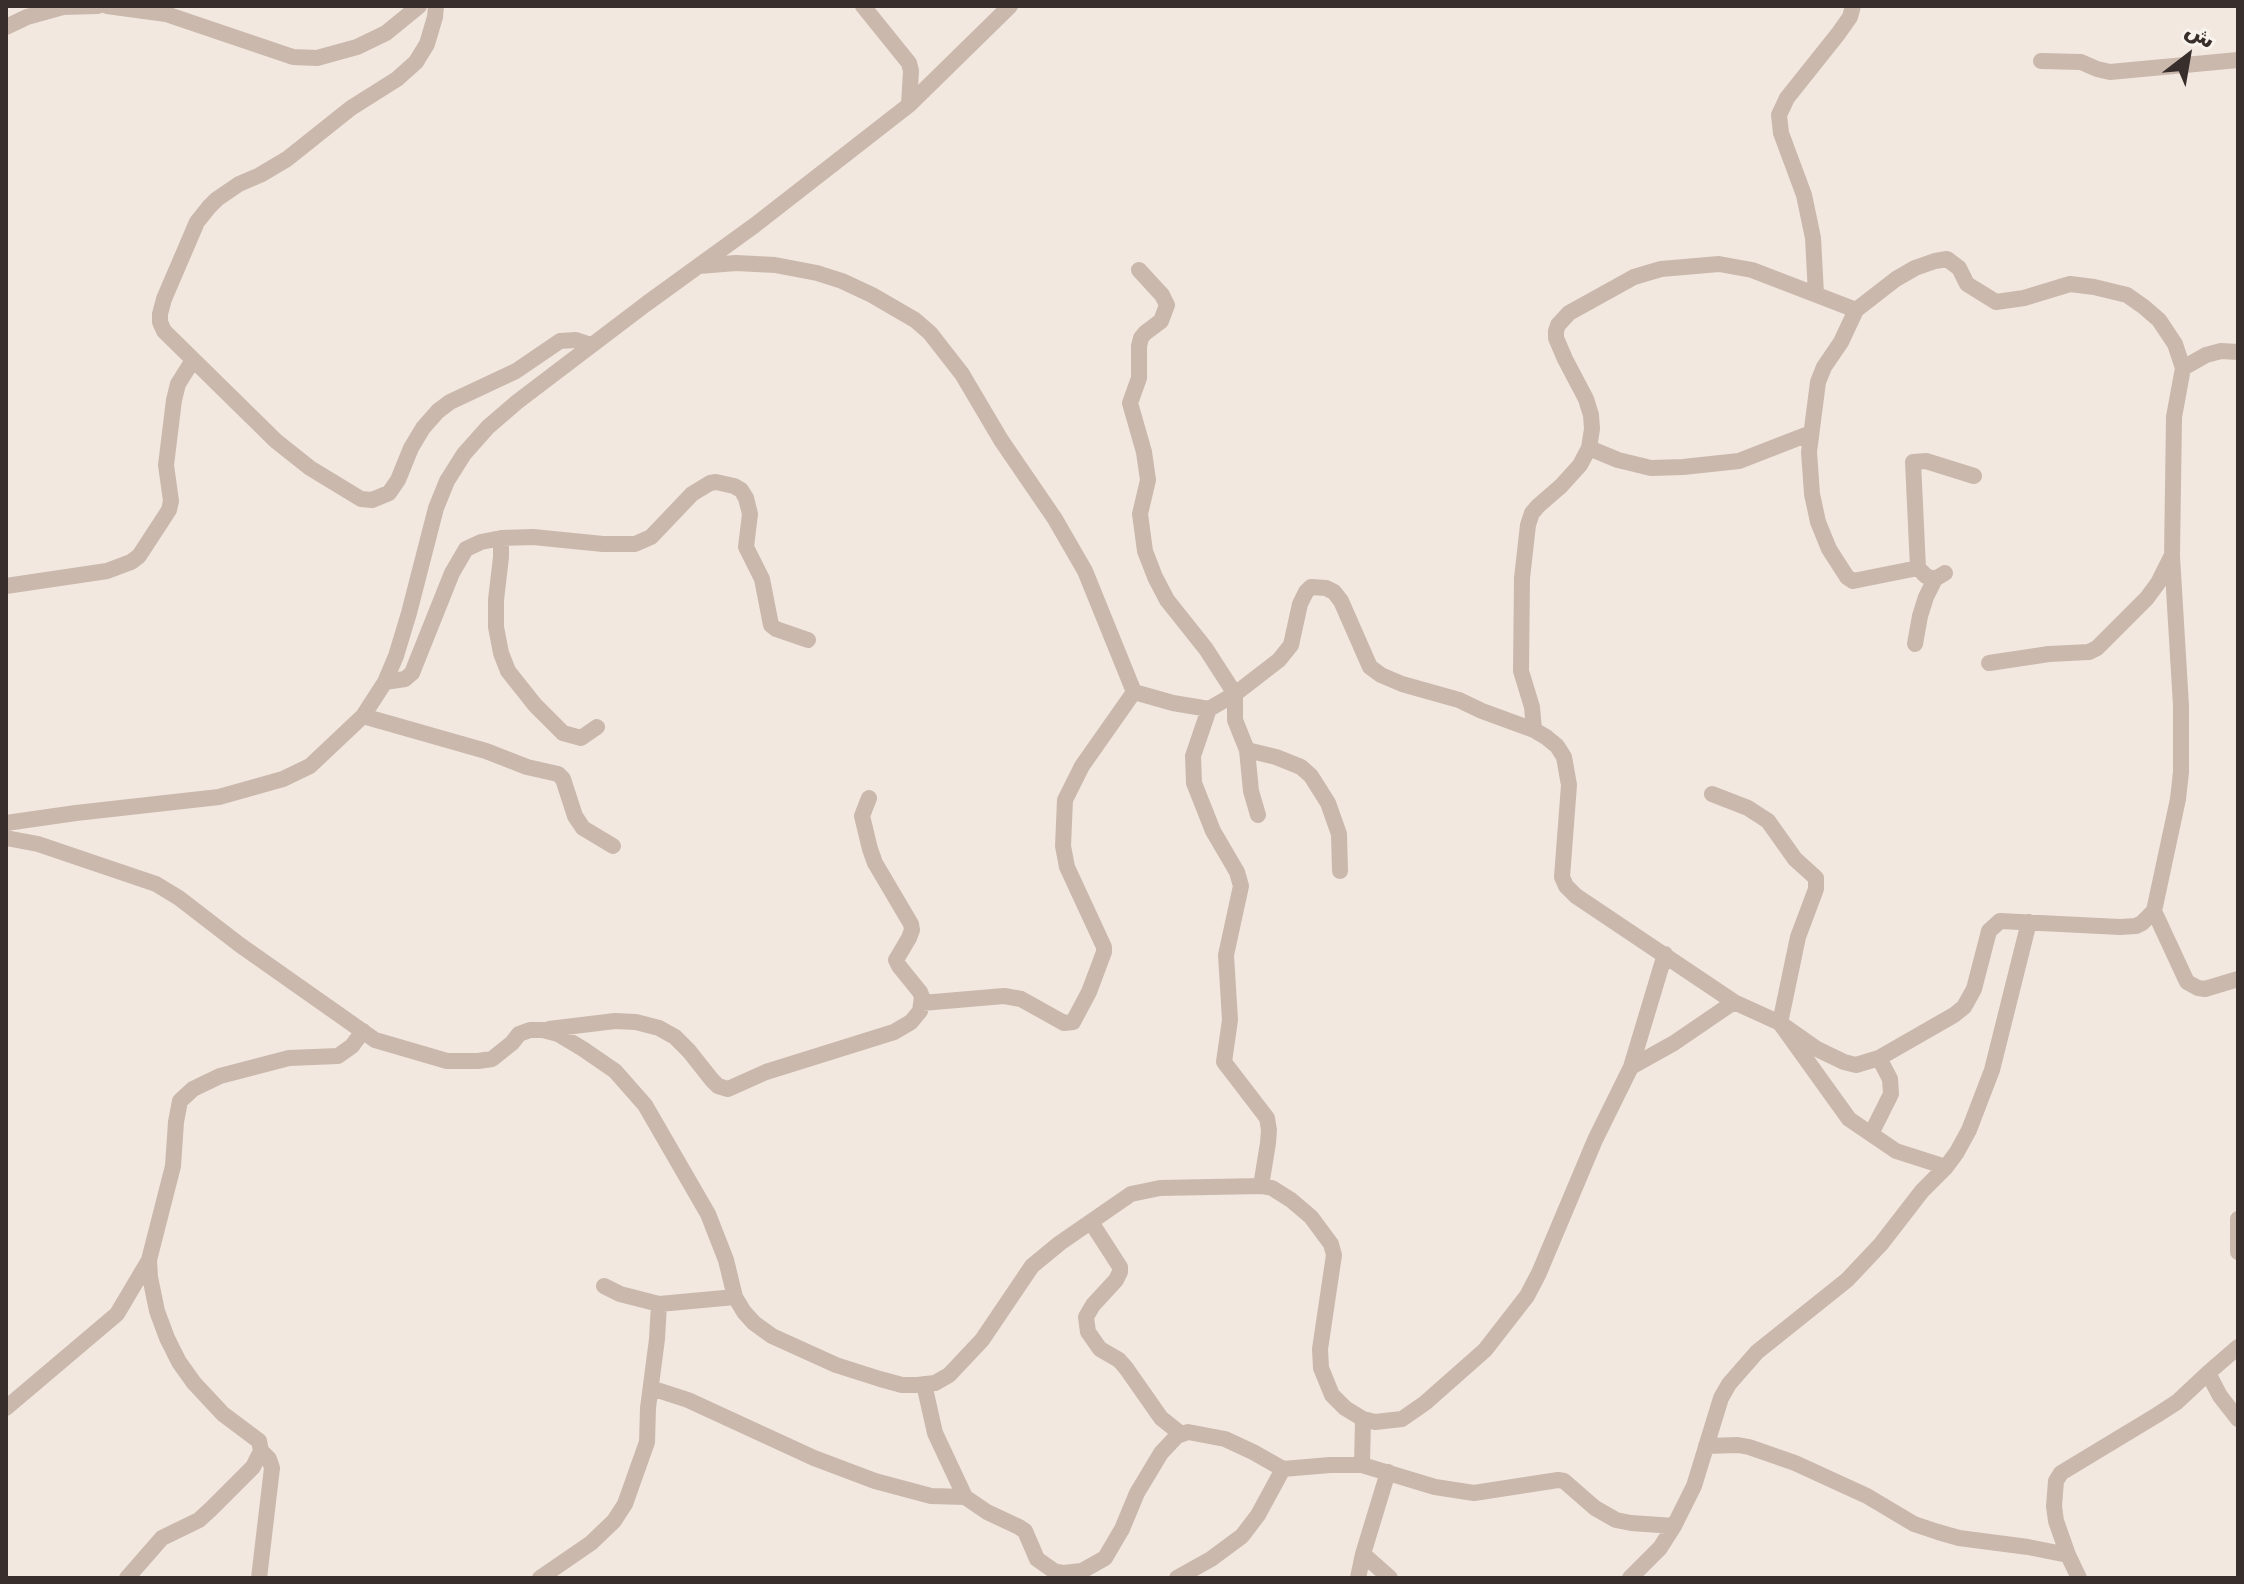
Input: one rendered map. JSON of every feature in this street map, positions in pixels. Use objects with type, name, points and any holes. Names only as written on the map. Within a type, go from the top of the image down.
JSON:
[{"type":"street","points":[[6,27],[27,17],[63,7],[98,6]]},
{"type":"street","points":[[107,6],[166,14],[293,57],[317,58],[357,47],[386,33],[419,6]]},
{"type":"street","points":[[436,6],[427,44],[416,62],[287,159],[217,199],[197,222],[160,314],[164,331],[287,450],[361,499],[372,500],[389,493],[423,428],[450,402],[516,371],[560,341],[576,340],[591,345]]},
{"type":"street","points":[[863,6],[909,63],[909,105]]},
{"type":"street","points":[[6,823],[219,797],[283,779],[310,766],[363,716],[385,682],[409,613],[436,508],[447,481],[464,454],[488,427],[591,345],[755,225],[909,105],[1010,6]]},
{"type":"street","points":[[1816,294],[1813,238],[1804,195],[1781,133],[1779,115],[1787,98],[1850,17],[1853,6]]},
{"type":"street","points":[[2041,61],[2081,62],[2110,72],[2238,60]]},
{"type":"street","points":[[1134,692],[1209,709],[1235,694],[1287,652],[1303,597],[1311,587],[1319,586],[1334,592],[1341,601],[1370,667],[1381,675],[1459,700],[1534,730],[1557,746],[1564,757],[1569,785],[1562,877],[1576,896],[1734,1002],[1780,1023],[1817,1049],[1856,1065],[1879,1058],[1964,1007],[1974,989],[1986,942],[1994,925],[2000,921],[2136,926],[2154,911],[2181,772],[2181,693],[2172,556],[2174,417],[2183,368],[2175,344],[2159,320],[2127,295],[2070,284],[2024,298],[1996,302],[1967,284],[1959,268],[1947,259],[1935,261],[1896,279],[1856,310],[1818,382],[1809,452],[1818,522],[1829,549],[1847,577],[1857,581],[1918,568]]},
{"type":"street","points":[[699,266],[736,263],[775,265],[817,273],[872,295],[915,320],[930,333],[962,374],[1085,571],[1134,692]]},
{"type":"street","points":[[1534,730],[1532,707],[1521,671],[1522,578],[1528,525],[1532,513],[1580,465],[1589,448],[1592,429],[1586,399],[1556,338],[1558,325],[1569,313],[1634,277],[1691,265],[1719,264],[1752,270],[1856,310]]},
{"type":"street","points":[[1139,270],[1167,305],[1161,321],[1141,338],[1139,378],[1130,403],[1144,452],[1148,480],[1140,514],[1145,551],[1167,600],[1206,649],[1235,694],[1235,720],[1247,750],[1251,791],[1258,815]]},
{"type":"street","points":[[2183,368],[2206,355],[2221,351],[2238,352]]},
{"type":"street","points":[[6,586],[107,571],[139,556],[169,510],[171,501],[166,465],[174,400],[178,384],[193,360]]},
{"type":"street","points":[[1589,448],[1618,460],[1651,468],[1714,465],[1739,461],[1811,433]]},
{"type":"street","points":[[1915,644],[1920,616],[1940,576],[1926,576],[1918,568],[1913,462],[1926,461],[1974,476]]},
{"type":"street","points":[[385,682],[405,679],[412,673],[452,573],[466,549],[501,538],[533,537],[635,544],[651,537],[702,487],[716,482],[741,490],[749,508],[746,547],[762,579],[771,625],[808,640]]},
{"type":"street","points":[[501,538],[496,627],[508,671],[563,733],[581,738],[597,727]]},
{"type":"street","points":[[1989,663],[2089,652],[2097,648],[2147,598],[2172,556]]},
{"type":"street","points":[[922,1003],[1004,996],[1021,999],[1064,1023],[1073,1022],[1093,981],[1104,947],[1067,867],[1063,846],[1065,800],[1082,766],[1134,692]]},
{"type":"street","points":[[1209,709],[1193,756],[1194,783],[1213,831],[1237,872],[1241,886],[1226,955],[1230,1020],[1224,1062],[1267,1118],[1268,1143],[1261,1186]]},
{"type":"street","points":[[363,716],[558,774],[563,779],[575,816],[583,828],[613,846]]},
{"type":"street","points":[[1247,750],[1301,767],[1311,776],[1328,803],[1339,834],[1340,871]]},
{"type":"street","points":[[1712,794],[1748,808],[1768,821],[1795,859],[1816,878],[1816,889],[1798,937],[1780,1023],[1841,1110],[1858,1126],[1896,1151],[1946,1167]]},
{"type":"street","points":[[6,838],[38,844],[156,884],[375,1040],[447,1061],[492,1059],[519,1034],[530,1030],[615,1021],[636,1022],[659,1028],[675,1037],[718,1086],[728,1089],[766,1072],[894,1032],[916,1017],[922,1003],[920,992],[897,963],[897,956],[912,930],[911,924],[870,849],[862,816],[869,798]]},
{"type":"street","points":[[2154,911],[2183,976],[2193,986],[2205,989],[2238,979]]},
{"type":"street","points":[[1630,1578],[1660,1548],[1674,1526],[1694,1486],[1721,1398],[1739,1371],[1783,1329],[1847,1280],[1946,1167],[1969,1130],[1992,1070],[2029,922]]},
{"type":"street","points":[[543,1030],[558,1034],[615,1071],[645,1105],[708,1214],[726,1260],[735,1297],[754,1323],[772,1336],[836,1365],[880,1379],[902,1385],[935,1383],[961,1365],[982,1340],[1032,1266],[1131,1194],[1146,1189],[1261,1186],[1272,1188],[1291,1200],[1311,1217],[1331,1244],[1334,1255],[1321,1338],[1321,1368],[1332,1395],[1363,1419],[1389,1422],[1402,1419],[1461,1373],[1485,1350],[1527,1296],[1595,1140],[1631,1067],[1665,954]]},
{"type":"street","points":[[1631,1067],[1674,1043],[1734,1002]]},
{"type":"street","points":[[6,1408],[117,1314],[149,1260],[173,1166],[178,1108],[186,1095],[205,1082],[248,1068],[289,1058],[338,1056],[352,1046],[363,1031]]},
{"type":"street","points":[[1871,1134],[1891,1094],[1890,1079],[1879,1058]]},
{"type":"street","points":[[2238,1219],[2238,1252]]},
{"type":"street","points":[[1091,1222],[1120,1267],[1120,1272],[1086,1317],[1088,1332],[1100,1349],[1119,1360],[1161,1418],[1181,1434]]},
{"type":"street","points":[[149,1260],[157,1311],[179,1362],[210,1402],[259,1441],[261,1451],[269,1459],[272,1468],[259,1578]]},
{"type":"street","points":[[604,1286],[620,1294],[659,1304],[735,1297]]},
{"type":"street","points":[[540,1578],[591,1543],[620,1513],[647,1442],[659,1304]]},
{"type":"street","points":[[2079,1578],[2056,1521],[2056,1481],[2061,1473],[2177,1402],[2238,1347]]},
{"type":"street","points":[[2208,1373],[2220,1396],[2238,1419]]},
{"type":"street","points":[[924,1384],[935,1433],[965,1497],[1025,1531],[1037,1559],[1063,1573],[1082,1571],[1105,1558],[1161,1453],[1173,1439],[1188,1432],[1225,1439],[1283,1469],[1362,1465],[1435,1487],[1474,1493],[1564,1481],[1595,1508],[1616,1520],[1674,1526]]},
{"type":"street","points":[[651,1388],[688,1400],[814,1458],[875,1481],[931,1496],[965,1497]]},
{"type":"street","points":[[1362,1465],[1363,1419]]},
{"type":"street","points":[[1706,1446],[1738,1445],[1795,1463],[1856,1491],[1914,1524],[1938,1532],[2068,1555]]},
{"type":"street","points":[[127,1578],[162,1538],[189,1525],[211,1509],[253,1467],[261,1451]]},
{"type":"street","points":[[1177,1578],[1211,1559],[1242,1536],[1258,1515],[1283,1469]]},
{"type":"street","points":[[1358,1578],[1388,1472]]},
{"type":"street","points":[[1363,1554],[1390,1578]]}]
